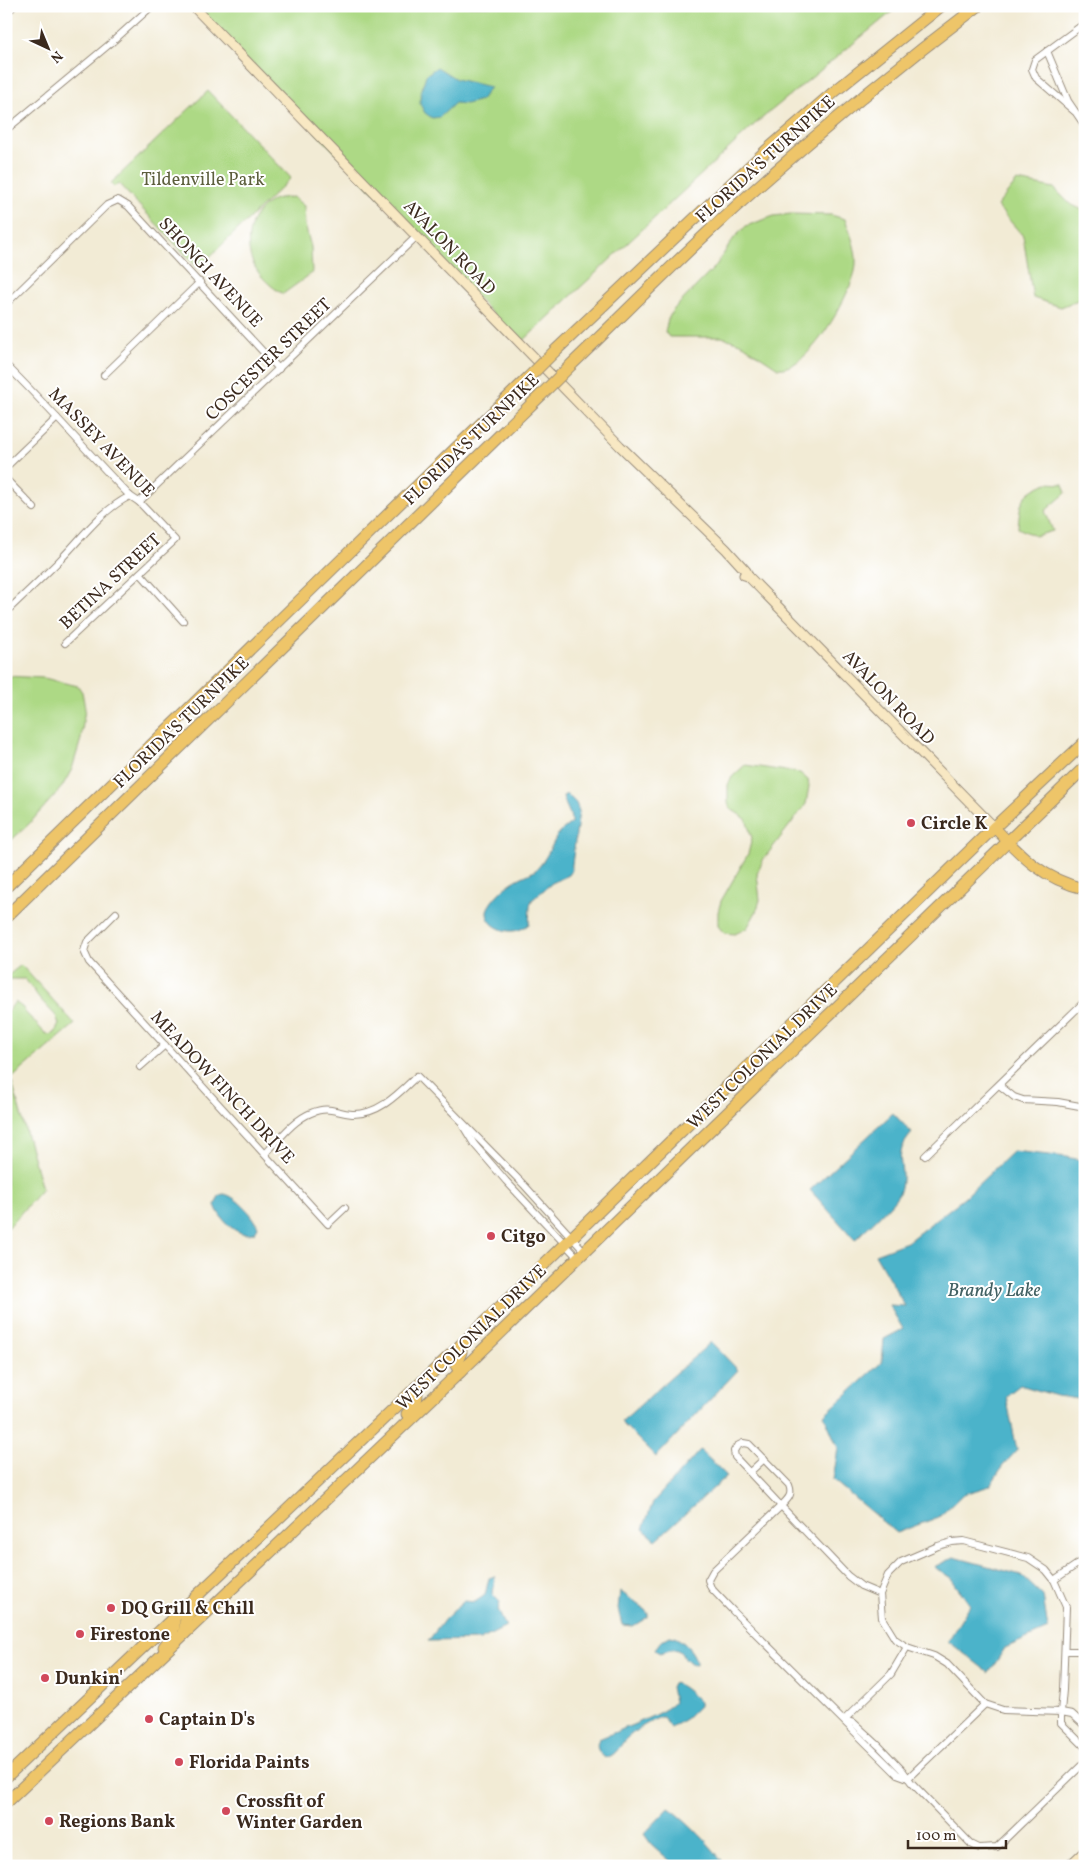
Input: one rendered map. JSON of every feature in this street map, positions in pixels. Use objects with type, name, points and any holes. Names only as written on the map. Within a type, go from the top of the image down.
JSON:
[{"type":"highway","name":"FLORIDA'S TURNPIKE","points":[[6,887],[556,350],[766,151],[834,92],[941,6]]},
{"type":"highway","name":"FLORIDA'S TURNPIKE","points":[[6,917],[572,364],[718,224],[781,167],[917,52],[978,6]]},
{"type":"highway","name":"WEST COLONIAL DRIVE","points":[[8,1776],[210,1581],[460,1346],[994,827],[1085,742]]},
{"type":"highway","name":"WEST COLONIAL DRIVE","points":[[6,1803],[582,1255],[1085,767]]},
{"type":"highway","points":[[736,1106],[740,1085],[771,1045]]},
{"type":"highway","points":[[715,1127],[728,1103],[727,1088]]},
{"type":"highway","points":[[460,1346],[461,1352],[456,1365],[460,1372]]},
{"type":"highway","points":[[379,1448],[416,1403],[418,1395],[416,1387]]},
{"type":"highway","points":[[184,1634],[186,1618],[210,1581]]},
{"type":"highway","points":[[150,1667],[172,1636],[175,1627],[174,1617]]},
{"type":"main road","name":"AVALON ROAD","points":[[193,6],[684,511],[742,574],[748,576],[1029,863],[1059,882],[1085,889]]},
{"type":"main road","points":[[1069,1866],[1085,1851]]},
{"type":"street","points":[[6,13],[14,6]]},
{"type":"street","points":[[6,130],[111,44],[152,6]]},
{"type":"street","points":[[1074,111],[1032,73],[1032,64],[1085,23]]},
{"type":"street","points":[[1047,51],[1068,101],[1083,122]]},
{"type":"street","name":"SHONGI AVENUE","points":[[6,304],[107,205],[118,200],[128,206],[279,369]]},
{"type":"street","name":"COSCESTER STREET","points":[[139,502],[417,236]]},
{"type":"street","points":[[104,376],[200,282]]},
{"type":"street","name":"MASSEY AVENUE","points":[[6,365],[130,496],[139,502],[175,540]]},
{"type":"street","points":[[6,467],[57,418]]},
{"type":"street","points":[[6,479],[34,508]]},
{"type":"street","points":[[6,612],[59,562],[90,527],[113,506],[130,496]]},
{"type":"street","name":"BETINA STREET","points":[[65,643],[175,540]]},
{"type":"street","points":[[140,573],[183,620]]},
{"type":"street","name":"MEADOW FINCH DRIVE","points":[[116,913],[87,942],[84,950],[89,962],[328,1224],[345,1208]]},
{"type":"street","points":[[925,1156],[1085,1001]]},
{"type":"street","points":[[140,1068],[165,1045]]},
{"type":"street","points":[[265,1154],[292,1127],[309,1114],[326,1108],[351,1114],[365,1113],[380,1108],[417,1076],[525,1186],[568,1241]]},
{"type":"street","points":[[999,1085],[1014,1097],[1023,1100],[1058,1102],[1085,1107]]},
{"type":"street","points":[[455,1114],[474,1144],[518,1192],[582,1255]]},
{"type":"street","points":[[518,1192],[525,1186]]},
{"type":"street","points":[[880,1594],[861,1586],[848,1576],[781,1506],[750,1472],[735,1457],[734,1451],[737,1446],[743,1443],[750,1444],[789,1485],[791,1491],[790,1496],[781,1506],[713,1571],[708,1580],[711,1588],[844,1720],[854,1722],[971,1844],[979,1848],[997,1847],[1085,1762]]},
{"type":"street","points":[[750,1472],[764,1459]]},
{"type":"street","points":[[1085,1726],[1072,1714],[1061,1712],[1003,1710],[985,1704],[947,1664],[934,1656],[907,1647],[895,1638],[882,1618],[880,1594],[888,1575],[901,1562],[952,1542],[964,1541],[1028,1558],[1046,1570],[1054,1580],[1066,1607],[1061,1712],[1061,1723],[1085,1747]]},
{"type":"street","points":[[1054,1580],[1085,1559]]},
{"type":"street","points":[[844,1720],[891,1674],[907,1647]]},
{"type":"street","points":[[1064,1651],[1085,1651]]},
{"type":"street","points":[[908,1778],[985,1704]]},
{"type":"green space","points":[[193,6],[899,6],[755,124],[521,343]]},
{"type":"green space","name":"Tildenville Park","points":[[208,91],[291,178],[198,268],[118,183],[114,187],[111,183]]},
{"type":"green space","points":[[1017,181],[1054,188],[1070,204],[1085,211],[1085,297],[1061,307],[1033,298],[1023,236],[997,206]]},
{"type":"green space","points":[[293,197],[304,206],[305,225],[311,247],[312,273],[283,294],[266,281],[254,266],[249,247],[249,237],[252,222],[262,208],[275,199]]},
{"type":"green space","points":[[791,214],[831,215],[845,219],[854,245],[856,264],[851,283],[836,314],[814,346],[802,358],[790,366],[778,368],[740,343],[722,337],[669,337],[665,332],[668,319],[674,309],[715,267],[734,238],[746,226],[774,216]]},
{"type":"green space","points":[[1047,483],[1063,484],[1066,493],[1045,511],[1053,531],[1035,536],[1018,528],[1021,505],[1027,495]]},
{"type":"green space","points":[[6,676],[44,678],[78,686],[82,692],[85,708],[81,739],[72,769],[62,787],[29,824],[6,845]]},
{"type":"green space","points":[[745,765],[800,773],[808,780],[809,786],[806,804],[763,860],[757,874],[760,900],[747,928],[735,934],[724,933],[718,926],[718,912],[721,901],[748,854],[752,838],[746,819],[731,809],[728,803],[728,785],[732,777]]},
{"type":"green space","points":[[21,965],[75,1024],[11,1079],[42,1189],[6,1230],[6,1014],[15,1002],[23,1008],[45,1033],[50,1035],[55,1033],[59,1024],[56,1016],[25,979],[12,979],[6,982],[6,977]]},
{"type":"water","points":[[437,67],[456,79],[490,87],[481,100],[466,104],[455,103],[440,117],[432,118],[425,113],[420,104],[421,91],[426,75]]},
{"type":"water","points":[[567,794],[576,803],[579,811],[571,872],[569,875],[552,883],[532,900],[529,924],[513,931],[498,928],[488,918],[489,906],[495,897],[507,886],[537,869],[546,857],[558,834],[571,823],[563,796]]},
{"type":"water","points":[[893,1113],[912,1133],[902,1148],[900,1160],[902,1172],[901,1188],[888,1207],[855,1240],[810,1190]]},
{"type":"water","name":"Brandy Lake","points":[[1013,1151],[1085,1161],[1085,1400],[1057,1396],[1020,1385],[1006,1396],[1017,1450],[1002,1467],[990,1486],[963,1494],[939,1517],[896,1533],[833,1480],[838,1448],[824,1415],[882,1362],[884,1339],[903,1329],[889,1305],[905,1306],[875,1254],[907,1242],[964,1198]]},
{"type":"water","points":[[223,1194],[233,1198],[249,1212],[258,1227],[255,1232],[249,1234],[237,1231],[221,1217],[215,1205],[219,1196]]},
{"type":"water","points":[[711,1342],[738,1370],[656,1457],[621,1422]]},
{"type":"water","points":[[700,1450],[727,1476],[656,1540],[643,1529],[653,1502]]},
{"type":"water","points":[[954,1557],[1021,1575],[1043,1596],[1048,1629],[1005,1648],[989,1673],[948,1641],[970,1605],[951,1578],[934,1567]]},
{"type":"water","points":[[495,1576],[493,1595],[500,1602],[498,1610],[506,1627],[480,1640],[428,1641],[445,1619],[464,1601],[475,1602],[485,1595],[489,1578]]},
{"type":"water","points":[[620,1591],[645,1610],[648,1617],[633,1626],[622,1625],[618,1609]]},
{"type":"water","points":[[670,1636],[679,1639],[688,1647],[696,1660],[696,1664],[692,1664],[679,1651],[673,1650],[659,1653],[655,1649],[661,1641]]},
{"type":"water","points":[[673,1683],[690,1693],[699,1702],[699,1706],[687,1718],[671,1728],[663,1717],[660,1717],[639,1728],[625,1740],[613,1755],[605,1758],[597,1747],[599,1739],[652,1717],[670,1706],[674,1702],[671,1687]]},
{"type":"water","points":[[669,1808],[699,1834],[726,1866],[676,1866],[651,1844],[644,1834]]},
{"type":"place","name":"Circle K","points":[[911,823]]},
{"type":"place","name":"Citgo","points":[[491,1236]]},
{"type":"place","name":"DQ Grill & Chill","points":[[111,1608]]},
{"type":"place","name":"Firestone","points":[[80,1634]]},
{"type":"place","name":"Dunkin'","points":[[45,1678]]},
{"type":"place","name":"Captain D's","points":[[149,1719]]},
{"type":"place","name":"Florida Paints","points":[[179,1762]]},
{"type":"place","name":"Crossfit of Winter Garden","points":[[226,1811]]},
{"type":"place","name":"Regions Bank","points":[[49,1821]]}]
